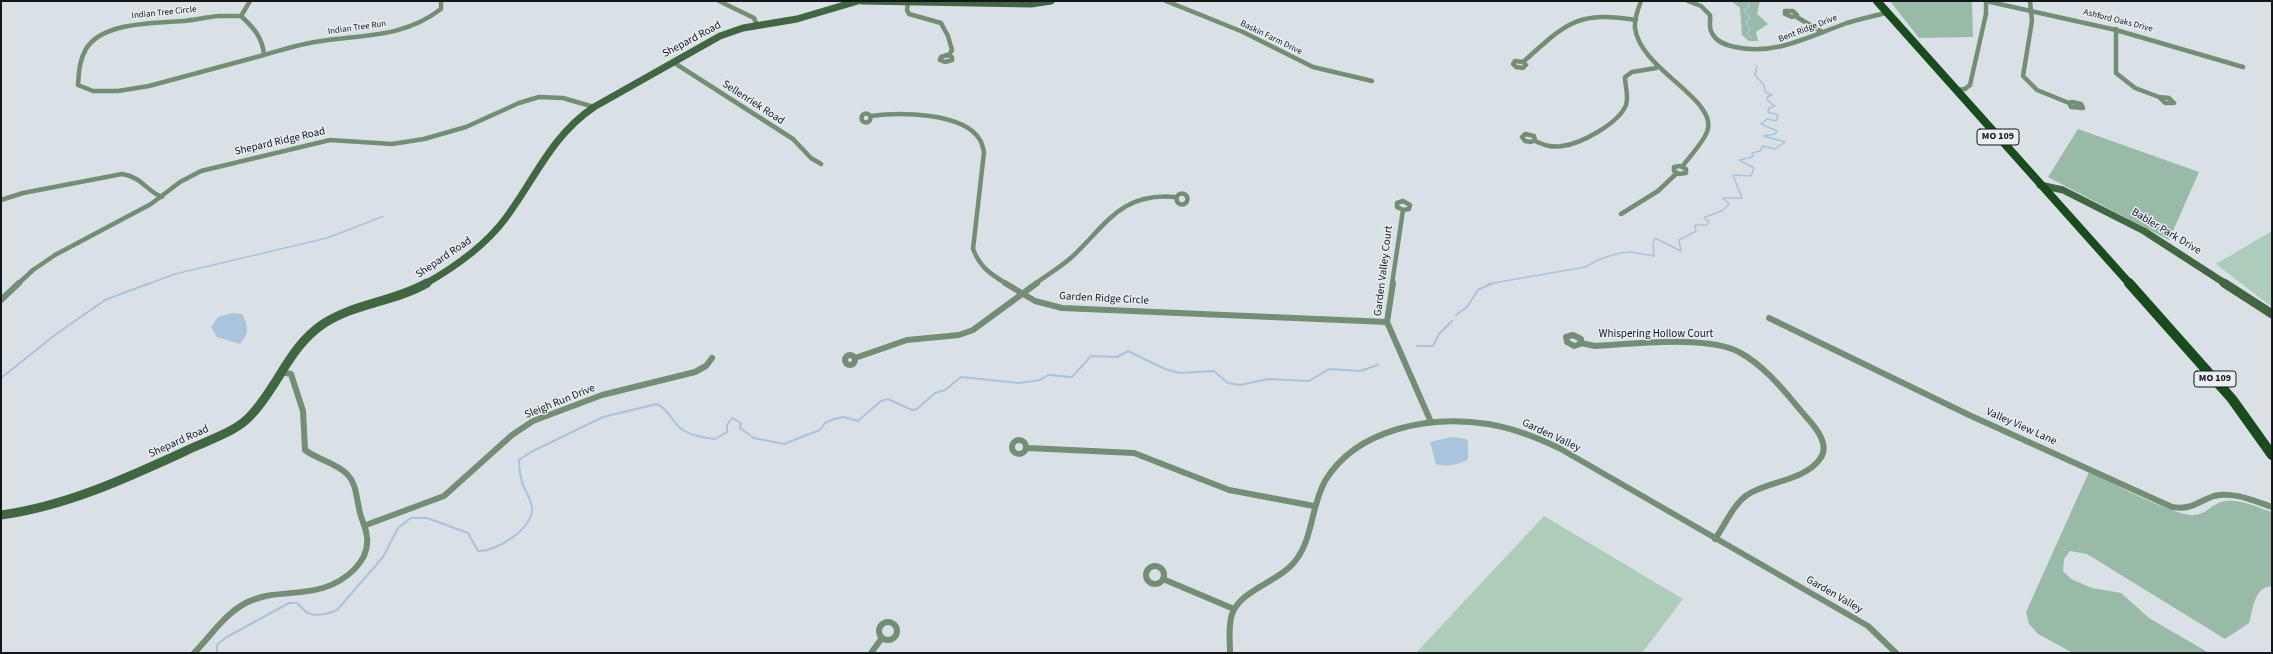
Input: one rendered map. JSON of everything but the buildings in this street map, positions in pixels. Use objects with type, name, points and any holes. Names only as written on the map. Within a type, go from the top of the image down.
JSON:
[{"type":"main road","name":"MO 109","points":[[1878,1],[1886,13],[2232,399],[2272,455]]},
{"type":"street","points":[[250,1],[242,16],[260,35],[263,41],[264,56]]},
{"type":"street","name":"Indian Tree Run","points":[[264,56],[312,42],[356,38],[409,27],[436,14],[440,9],[441,1]]},
{"type":"street","points":[[719,1],[754,18],[757,25]]},
{"type":"street","name":"Shepard Road","points":[[1,515],[30,511],[93,490],[141,471],[223,434],[252,415],[301,344],[317,329],[349,310],[413,291],[448,271],[481,246],[506,219],[562,134],[576,119],[594,107],[720,36],[757,25],[796,18],[842,4],[858,1]]},
{"type":"street","points":[[862,1],[1031,4],[1051,1]]},
{"type":"street","name":"Baskin Farm Drive","points":[[1166,1],[1248,34],[1313,67],[1340,75],[1372,81]]},
{"type":"street","points":[[1621,214],[1658,191],[1677,173],[1686,173],[1682,167],[1710,127],[1710,116],[1698,102],[1656,68],[1641,48],[1635,29],[1641,1]]},
{"type":"street","name":"Bent Ridge Drive","points":[[1688,1],[1701,6],[1710,15],[1710,27],[1713,36],[1724,44],[1740,49],[1760,51],[1778,49],[1866,16],[1886,13]]},
{"type":"street","points":[[1956,90],[1965,89],[1970,85],[1986,14],[1986,1]]},
{"type":"street","name":"Ashford Oaks Drive","points":[[1986,1],[2031,9],[2116,29],[2158,40],[2243,67]]},
{"type":"street","points":[[2030,1],[2032,21],[2023,76],[2026,82],[2036,89],[2069,103]]},
{"type":"street","points":[[908,3],[906,10],[909,14],[941,23],[948,35],[952,47],[949,55]]},
{"type":"street","name":"Indian Tree Circle","points":[[242,16],[220,14],[188,20],[139,23],[106,32],[96,38],[82,54],[78,72],[78,85],[82,88],[100,91],[142,87],[264,56]]},
{"type":"street","points":[[1523,62],[1567,24],[1577,19],[1606,15],[1636,20]]},
{"type":"street","points":[[1795,16],[1822,32]]},
{"type":"street","points":[[2116,29],[2116,73],[2127,83],[2159,97]]},
{"type":"street","name":"Sellenriek Road","points":[[672,62],[792,139],[811,158],[821,164]]},
{"type":"street","points":[[1534,141],[1553,147],[1569,146],[1583,142],[1614,120],[1624,110],[1628,96],[1625,78],[1632,72],[1656,68]]},
{"type":"street","name":"Shepard Ridge Road","points":[[1,300],[33,270],[55,255],[162,197],[180,182],[201,171],[262,157],[313,142],[339,139],[392,144],[424,139],[466,127],[519,103],[539,97],[564,98],[594,107]]},
{"type":"street","name":"Garden Ridge Circle","points":[[871,116],[892,113],[939,118],[969,129],[980,137],[984,145],[984,152],[973,249],[978,262],[984,270],[1022,295],[1046,305],[1062,308],[1388,322]]},
{"type":"street","points":[[1,200],[23,193],[122,174],[138,177],[151,191],[162,197]]},
{"type":"street","name":"Babler Park Drive","points":[[2040,184],[2053,186],[2068,192],[2144,231],[2272,314]]},
{"type":"street","points":[[856,358],[907,340],[969,332],[1022,295],[1072,257],[1106,220],[1121,209],[1146,198],[1164,196],[1175,197]]},
{"type":"street","name":"Garden Valley Court","points":[[1403,210],[1388,322],[1392,337],[1431,422]]},
{"type":"street","name":"Valley View Lane","points":[[1769,318],[1972,417],[2166,504],[2178,508],[2192,508],[2215,496],[2222,495],[2248,499],[2272,507]]},
{"type":"street","name":"Whispering Hollow Court","points":[[1581,343],[1596,346],[1696,344],[1727,347],[1754,362],[1816,428],[1823,441],[1824,450],[1819,461],[1808,469],[1746,496],[1715,539]]},
{"type":"street","name":"Sleigh Run Drive","points":[[366,525],[444,496],[512,435],[534,421],[602,395],[695,372],[706,366],[712,358]]},
{"type":"street","points":[[194,653],[228,616],[244,605],[273,594],[322,589],[340,582],[353,572],[364,557],[368,545],[366,525],[362,519],[355,485],[348,474],[333,464],[305,450],[306,428],[299,396],[291,374],[281,372]]},
{"type":"street","name":"Garden Valley","points":[[1230,653],[1228,627],[1234,609],[1250,591],[1276,579],[1297,560],[1303,550],[1314,506],[1325,481],[1338,465],[1352,452],[1388,432],[1431,422],[1463,420],[1487,423],[1512,429],[1534,437],[1614,479],[1715,539],[1868,626],[1896,653]]},
{"type":"street","points":[[1028,448],[1134,453],[1229,490],[1314,506]]},
{"type":"street","points":[[1163,579],[1234,609]]},
{"type":"street","points":[[871,653],[882,638]]},
{"type":"green space","points":[[1731,1],[1760,1],[1757,14],[1768,24],[1756,32],[1758,41],[1749,41],[1742,35],[1740,8]]},
{"type":"green space","points":[[1890,1],[1972,1],[1973,37],[1919,38]]},
{"type":"green space","points":[[2078,129],[2199,172],[2169,240],[2048,177]]},
{"type":"green space","points":[[2272,231],[2272,307],[2216,264]]},
{"type":"green space","points":[[2089,472],[2155,503],[2181,513],[2191,515],[2200,514],[2221,502],[2227,501],[2247,503],[2272,512],[2272,586],[2266,587],[2258,594],[2253,605],[2249,623],[2225,639],[2087,554],[2070,551],[2064,559],[2063,571],[2071,579],[2092,588],[2121,593],[2149,618],[2209,653],[2073,653],[2038,634],[2029,624],[2026,612]]},
{"type":"green space","points":[[1544,516],[1683,599],[1642,653],[1416,653]]},
{"type":"water","points":[[232,313],[242,314],[247,326],[245,336],[240,344],[217,337],[211,327],[218,317]]},
{"type":"water","points":[[1451,437],[1466,439],[1468,442],[1468,459],[1461,463],[1452,465],[1436,464],[1430,442]]},
{"type":"waterway","points":[[1749,1],[1749,7],[1744,10],[1750,18],[1746,22],[1750,30],[1747,33],[1751,38]]},
{"type":"waterway","points":[[1493,283],[1585,267],[1600,259],[1620,253],[1631,252],[1654,256],[1653,244],[1655,238],[1681,251],[1679,240],[1696,231],[1695,225],[1707,225],[1709,221],[1704,219],[1705,217],[1722,211],[1729,204],[1723,198],[1742,198],[1733,175],[1751,176],[1754,168],[1739,160],[1753,157],[1752,153],[1760,151],[1763,146],[1775,149],[1785,142],[1763,136],[1775,134],[1777,131],[1761,124],[1767,119],[1776,121],[1778,115],[1768,112],[1769,108],[1775,106],[1768,101],[1767,97],[1772,95],[1765,92],[1764,85],[1755,75],[1757,66]]},
{"type":"waterway","points":[[148,284],[175,274],[327,238],[384,216]]},
{"type":"waterway","points":[[1,378],[55,335],[105,300],[150,283]]},
{"type":"waterway","points":[[1456,315],[1467,307],[1478,290],[1493,283]]},
{"type":"waterway","points":[[1488,284],[1493,283]]},
{"type":"waterway","points":[[1417,346],[1433,346],[1439,334],[1452,321]]},
{"type":"waterway","points":[[217,653],[217,645],[225,638],[289,603],[297,603],[306,612],[314,615],[326,614],[337,610],[383,557],[398,528],[411,518],[427,518],[468,533],[478,551],[494,548],[504,543],[521,531],[531,516],[532,508],[530,499],[522,482],[519,460],[531,452],[603,417],[657,404],[667,411],[679,427],[701,437],[715,439],[727,432],[727,425],[732,418],[741,423],[740,428],[754,438],[784,444],[820,430],[825,423],[834,419],[844,417],[858,421],[881,401],[888,399],[912,410],[917,409],[935,393],[945,390],[961,377],[1019,383],[1040,380],[1048,375],[1072,377],[1091,356],[1117,357],[1128,351],[1165,369],[1180,373],[1214,371],[1228,383],[1240,385],[1268,379],[1309,381],[1329,369],[1360,371],[1378,365]]}]
